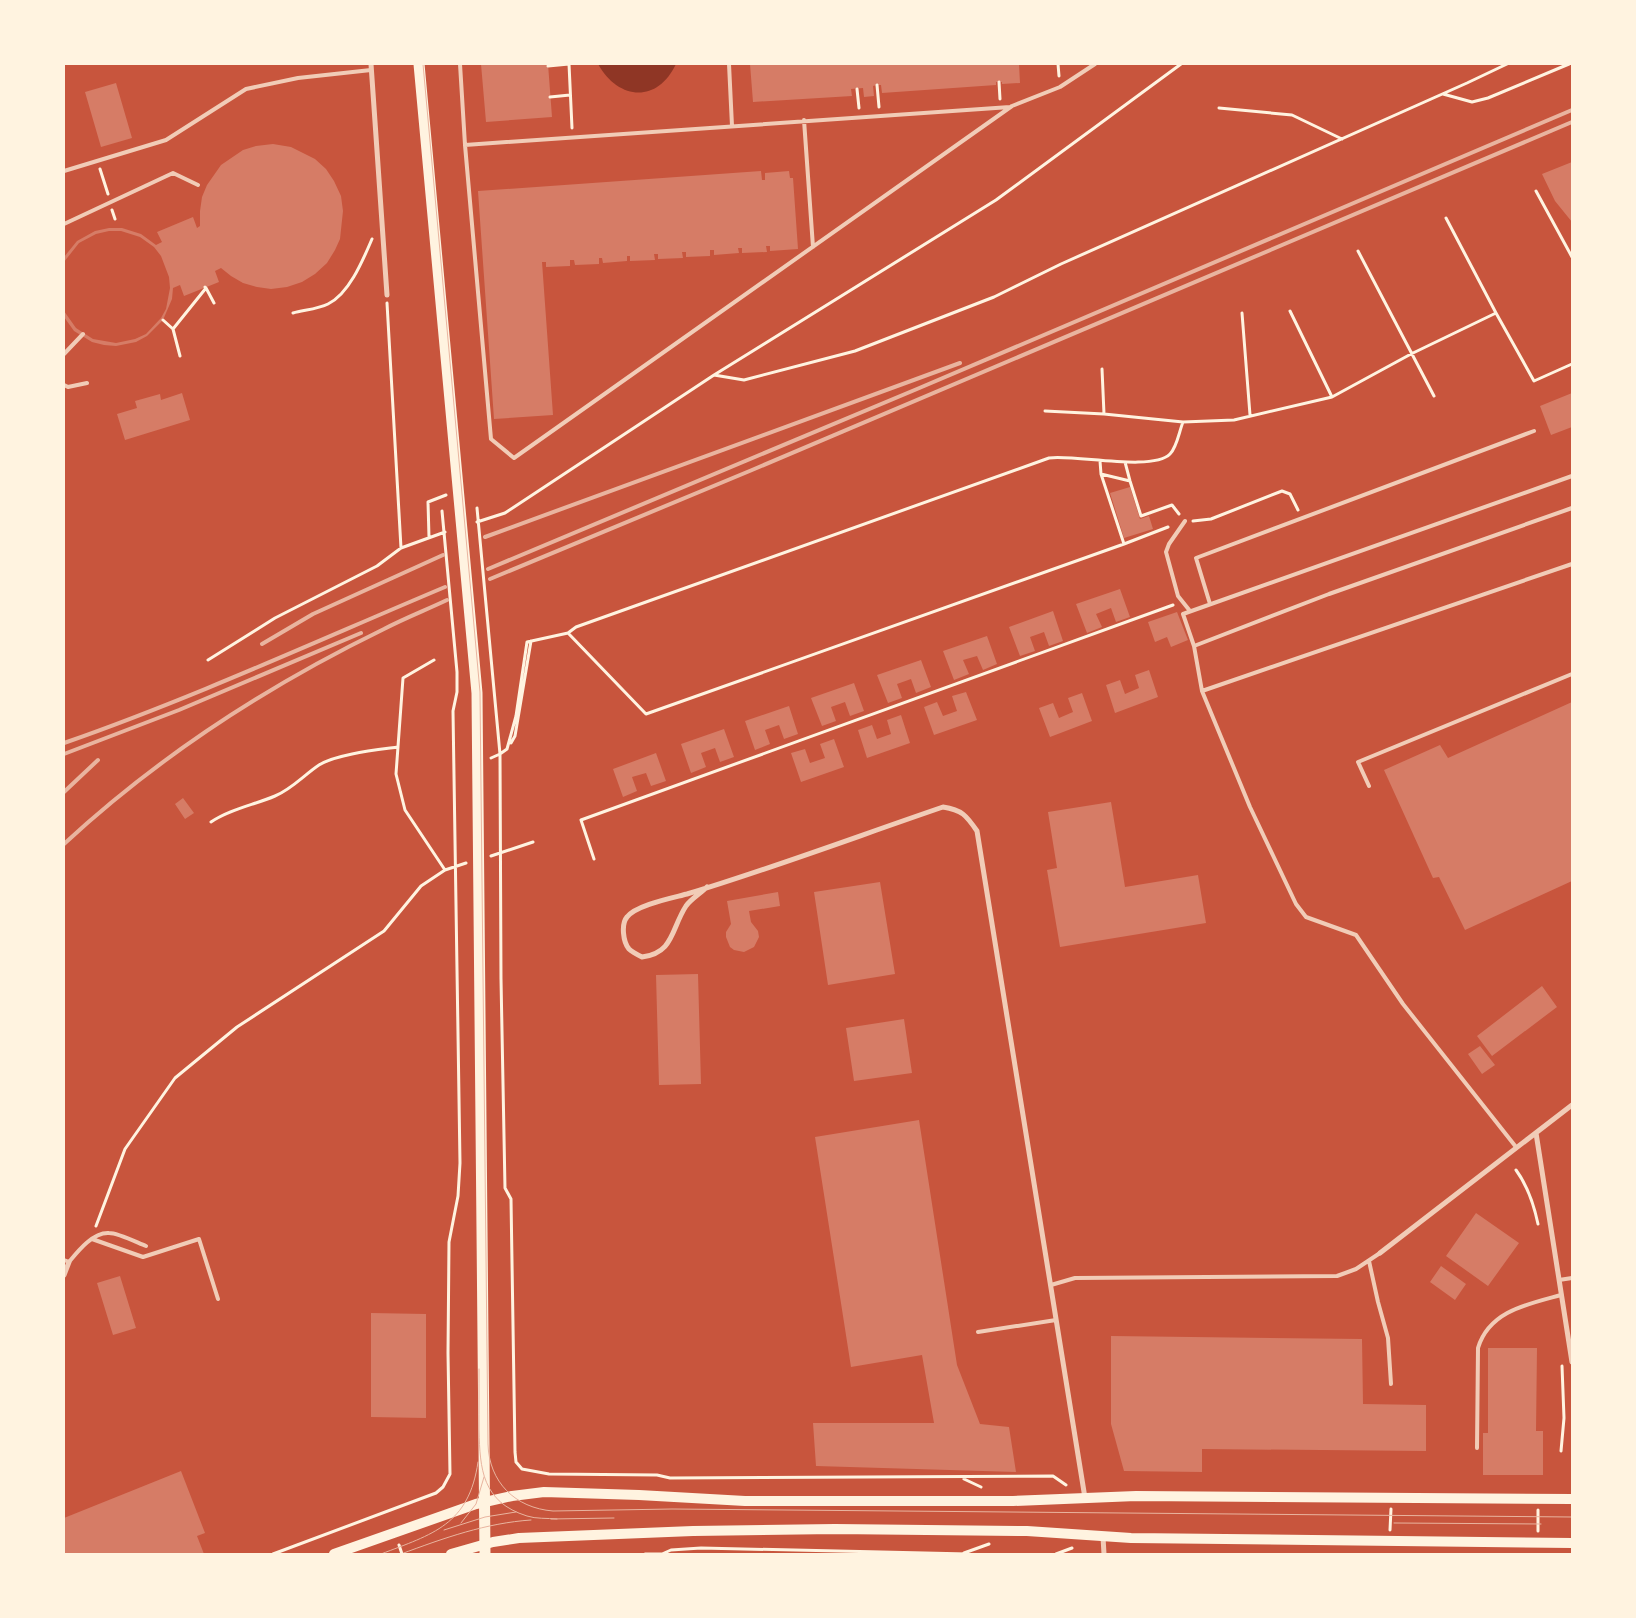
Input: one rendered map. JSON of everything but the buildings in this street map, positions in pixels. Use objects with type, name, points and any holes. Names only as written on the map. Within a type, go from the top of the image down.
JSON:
[{"type":"main road","points":[[419,64],[475,666],[478,780],[485,1549]]},
{"type":"main road","points":[[334,1554],[484,1502],[512,1496],[549,1492],[639,1495],[745,1502],[1013,1502],[1136,1496],[1572,1500]]},
{"type":"main road","points":[[452,1554],[485,1549],[520,1538],[723,1530],[1027,1531],[1131,1538],[1572,1543]]},
{"type":"street","points":[[371,64],[386,295]]},
{"type":"street","points":[[707,887],[688,904],[676,923],[668,943],[660,953],[642,957],[630,950],[625,941],[624,923],[627,916],[650,904],[707,887],[943,807],[957,809],[967,817],[977,831],[1085,1498]]},
{"type":"street","points":[[1380,1253],[1572,1105]]},
{"type":"street","points":[[1536,1133],[1572,1362]]},
{"type":"street","points":[[64,1275],[66,1261]]},
{"type":"street","points":[[1103,1536],[1104,1554]]},
{"type":"lane","points":[[460,64],[465,145],[492,439],[514,458],[1012,106],[1060,87],[1095,64]]},
{"type":"lane","points":[[729,64],[732,126]]},
{"type":"lane","points":[[64,171],[166,140],[246,89],[298,78],[371,70]]},
{"type":"lane","points":[[465,145],[1012,106]]},
{"type":"lane","points":[[804,120],[813,247]]},
{"type":"lane","points":[[64,224],[173,173],[198,185]]},
{"type":"lane","points":[[64,354],[83,334]]},
{"type":"lane","points":[[64,385],[68,387],[86,384]]},
{"type":"lane","points":[[1210,604],[1196,558],[1534,431]]},
{"type":"lane","points":[[1516,1147],[1403,1004],[1356,935],[1306,917],[1296,904],[1250,807],[1202,691],[1194,646],[1183,614],[1572,476]]},
{"type":"lane","points":[[1194,646],[1329,594],[1572,508]]},
{"type":"lane","points":[[1185,521],[1169,544],[1166,552],[1178,596],[1190,611]]},
{"type":"lane","points":[[1202,691],[1572,564]]},
{"type":"lane","points":[[1369,786],[1358,762],[1572,674]]},
{"type":"lane","points":[[66,1261],[92,1239],[109,1233],[146,1246]]},
{"type":"lane","points":[[92,1239],[143,1257],[199,1239],[218,1298]]},
{"type":"lane","points":[[1051,1285],[1075,1278],[1337,1276],[1356,1269],[1380,1253]]},
{"type":"lane","points":[[1370,1260],[1378,1302],[1388,1338],[1391,1384]]},
{"type":"lane","points":[[1559,1280],[1572,1278]]},
{"type":"lane","points":[[1477,1448],[1478,1348],[1482,1336],[1499,1319],[1518,1307],[1561,1295]]},
{"type":"lane","points":[[978,1332],[1056,1320]]},
{"type":"path","points":[[548,66],[569,64],[573,137]]},
{"type":"path","points":[[505,513],[714,375],[996,200],[1181,64]]},
{"type":"path","points":[[714,375],[744,380],[855,351],[994,296],[1061,264],[1507,64]]},
{"type":"path","points":[[1442,94],[1472,102],[1488,98],[1569,64]]},
{"type":"path","points":[[999,82],[1000,95]]},
{"type":"path","points":[[877,86],[879,115]]},
{"type":"path","points":[[857,89],[859,116]]},
{"type":"path","points":[[550,97],[570,95]]},
{"type":"path","points":[[1219,108],[1292,115],[1342,139]]},
{"type":"path","points":[[98,162],[115,219]]},
{"type":"path","points":[[1536,191],[1572,257]]},
{"type":"path","points":[[1446,218],[1534,381],[1572,364]]},
{"type":"path","points":[[293,313],[329,304],[347,287],[362,264],[373,237]]},
{"type":"path","points":[[1358,251],[1434,396]]},
{"type":"path","points":[[173,329],[206,288],[214,303]]},
{"type":"path","points":[[386,295],[401,548]]},
{"type":"path","points":[[1290,311],[1332,397]]},
{"type":"path","points":[[1242,313],[1250,415]]},
{"type":"path","points":[[1045,411],[1104,414],[1183,422],[1234,420],[1332,397],[1411,354],[1496,313]]},
{"type":"path","points":[[164,320],[173,329],[180,356]]},
{"type":"path","points":[[1102,369],[1104,414]]},
{"type":"path","points":[[500,754],[507,749],[516,716],[527,642],[568,633],[576,627],[1048,458],[1059,457],[1125,462],[1166,458],[1172,452],[1183,422]]},
{"type":"path","points":[[1100,461],[1101,474],[1124,544]]},
{"type":"path","points":[[1125,462],[1141,516],[1172,504],[1185,521]]},
{"type":"path","points":[[1101,474],[1130,481]]},
{"type":"path","points":[[568,633],[646,714],[1185,521],[1212,519],[1282,491],[1290,494],[1301,518]]},
{"type":"path","points":[[208,660],[275,618],[377,566],[401,548],[429,537],[428,502]]},
{"type":"path","points":[[477,508],[500,754],[501,979],[505,1188],[511,1199],[516,1462],[522,1469],[549,1474],[657,1475],[670,1478],[961,1478],[1053,1476],[1085,1498]]},
{"type":"path","points":[[273,1554],[436,1493],[450,1474],[449,1242],[458,1196],[460,1163],[453,710],[458,692],[442,511]]},
{"type":"path","points":[[594,859],[581,820],[1172,604],[1183,614]]},
{"type":"path","points":[[434,660],[403,678],[396,774],[405,810],[445,870]]},
{"type":"path","points":[[211,822],[222,815],[278,795],[300,781],[320,764],[344,756],[398,747]]},
{"type":"path","points":[[489,856],[534,842]]},
{"type":"path","points":[[92,1239],[97,1221],[125,1149],[174,1078],[237,1027],[384,931],[422,886],[445,870],[472,862]]},
{"type":"path","points":[[1516,1170],[1522,1178],[1532,1202],[1538,1226]]},
{"type":"path","points":[[1562,1365],[1564,1418],[1562,1451]]},
{"type":"path","points":[[1390,1540],[1391,1498]]},
{"type":"path","points":[[1538,1507],[1538,1536]]},
{"type":"path","points":[[397,1540],[402,1554]]},
{"type":"path","points":[[645,1554],[662,1554],[671,1550],[733,1549],[966,1554]]},
{"type":"shaded area","points":[[598,64],[676,64],[668,77],[659,86],[648,91],[637,92],[626,90],[616,85],[606,76]]},
{"type":"tram line","points":[[423,64],[480,692],[488,1444],[493,1470],[499,1481],[516,1499],[539,1509],[553,1511],[672,1509],[1572,1517]]},
{"type":"tram line","points":[[479,1369],[479,1430],[481,1458],[486,1482],[492,1493],[512,1510],[530,1517],[557,1519]]},
{"type":"tram line","points":[[381,1554],[432,1533],[457,1514],[466,1500],[473,1483],[478,1462]]},
{"type":"tram line","points":[[461,1523],[476,1504],[484,1477]]},
{"type":"tram line","points":[[444,1530],[485,1517],[516,1512]]},
{"type":"tram line","points":[[551,1519],[614,1518]]},
{"type":"tram line","points":[[401,1554],[481,1528],[531,1520]]},
{"type":"tram line","points":[[1394,1523],[1541,1524]]},
{"type":"railway","points":[[488,569],[917,389],[1572,110]]},
{"type":"railway","points":[[490,579],[752,470],[1572,122]]},
{"type":"railway","points":[[485,537],[960,363]]},
{"type":"railway","points":[[262,644],[313,614],[443,555]]},
{"type":"railway","points":[[64,743],[208,688],[445,587]]},
{"type":"railway","points":[[64,844],[137,782],[216,725],[299,674],[341,651],[447,600]]},
{"type":"railway","points":[[64,754],[179,710],[361,633]]},
{"type":"railway","points":[[64,792],[98,760]]}]
